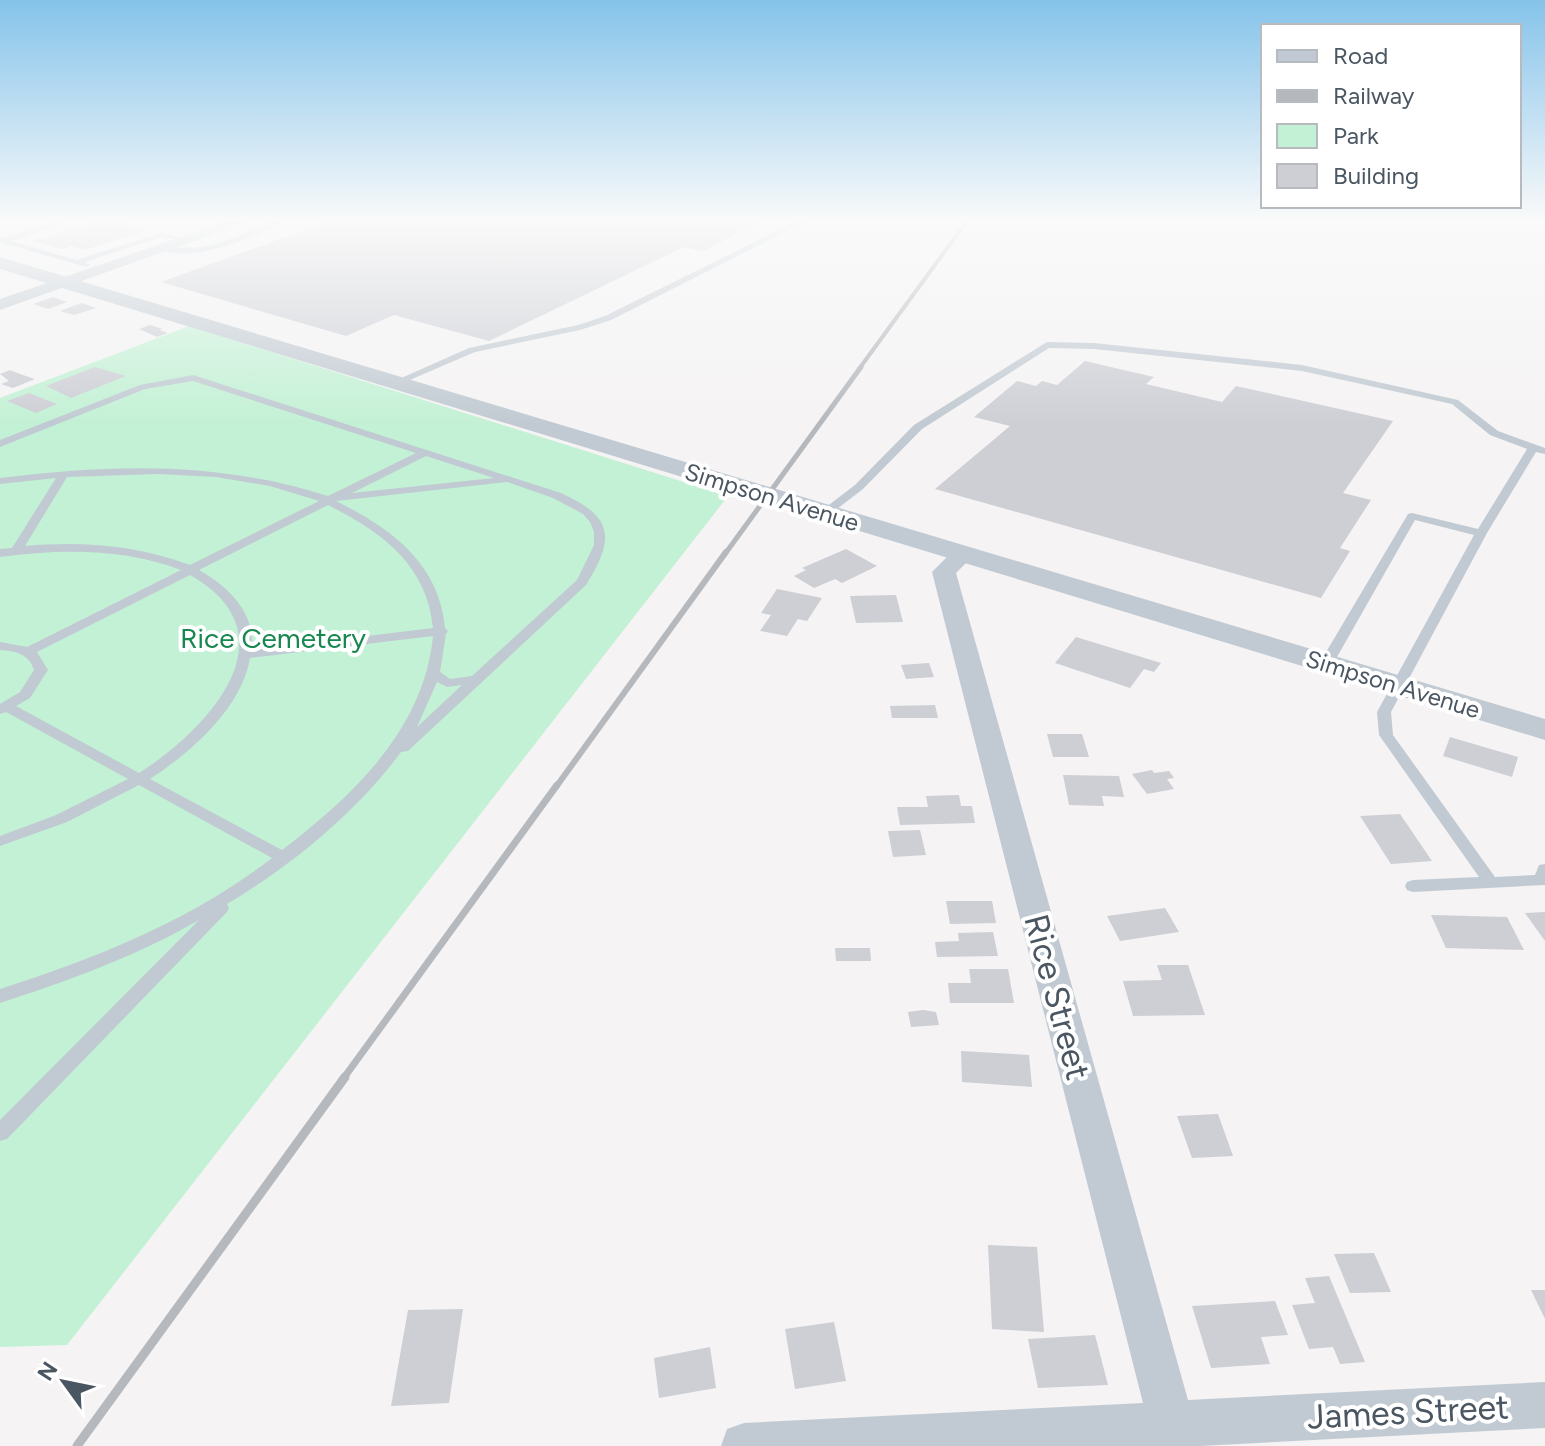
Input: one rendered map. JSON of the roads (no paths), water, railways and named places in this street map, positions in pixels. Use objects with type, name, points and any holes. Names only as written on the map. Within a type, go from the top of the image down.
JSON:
[{"type":"street","points":[[0,305],[36,288]]},
{"type":"street","name":"Simpson Avenue","points":[[119,288],[395,383],[1545,730]]},
{"type":"street","name":"Rice Street","points":[[962,555],[944,572],[1174,1435]]},
{"type":"street","name":"James Street","points":[[744,1446],[1174,1435],[1545,1405]]},
{"type":"lane","points":[[395,383],[472,350],[567,331],[608,318],[667,288]]},
{"type":"lane","points":[[825,513],[859,487],[918,427],[1047,345],[1094,346],[1302,368],[1455,402],[1494,433],[1539,449],[1481,533],[1384,712],[1386,735],[1490,881]]},
{"type":"lane","points":[[0,444],[143,387],[193,378],[511,480],[576,505],[597,522],[603,539],[599,557],[582,582],[385,764],[322,828],[233,896],[0,1133]]},
{"type":"lane","points":[[29,651],[425,452]]},
{"type":"lane","points":[[0,481],[64,473],[139,471],[218,475],[255,481],[327,500],[385,532],[428,580],[442,631],[433,674],[416,717],[385,764]]},
{"type":"lane","points":[[17,550],[64,473]]},
{"type":"lane","points":[[327,500],[407,488],[511,480]]},
{"type":"lane","points":[[1326,664],[1412,516],[1481,533]]},
{"type":"lane","points":[[0,553],[65,548],[134,552],[189,569],[213,583],[241,611],[247,634],[246,655],[238,680],[208,723],[137,779],[76,811],[0,841]]},
{"type":"lane","points":[[246,655],[442,631]]},
{"type":"lane","points":[[0,646],[29,651],[38,660],[41,670],[37,682],[4,708],[284,858]]},
{"type":"lane","points":[[433,674],[447,683],[477,680]]},
{"type":"lane","points":[[1413,886],[1542,880],[1545,869]]},
{"type":"lane","points":[[0,996],[113,954],[233,896]]},
{"type":"railway","points":[[859,369],[918,288]]},
{"type":"railway","points":[[725,554],[861,367]]},
{"type":"railway","points":[[556,787],[726,552]]},
{"type":"railway","points":[[343,1079],[557,785]]},
{"type":"railway","points":[[77,1446],[345,1077]]},
{"type":"park label","name":"Rice Cemetery","points":[[273,638]]}]
